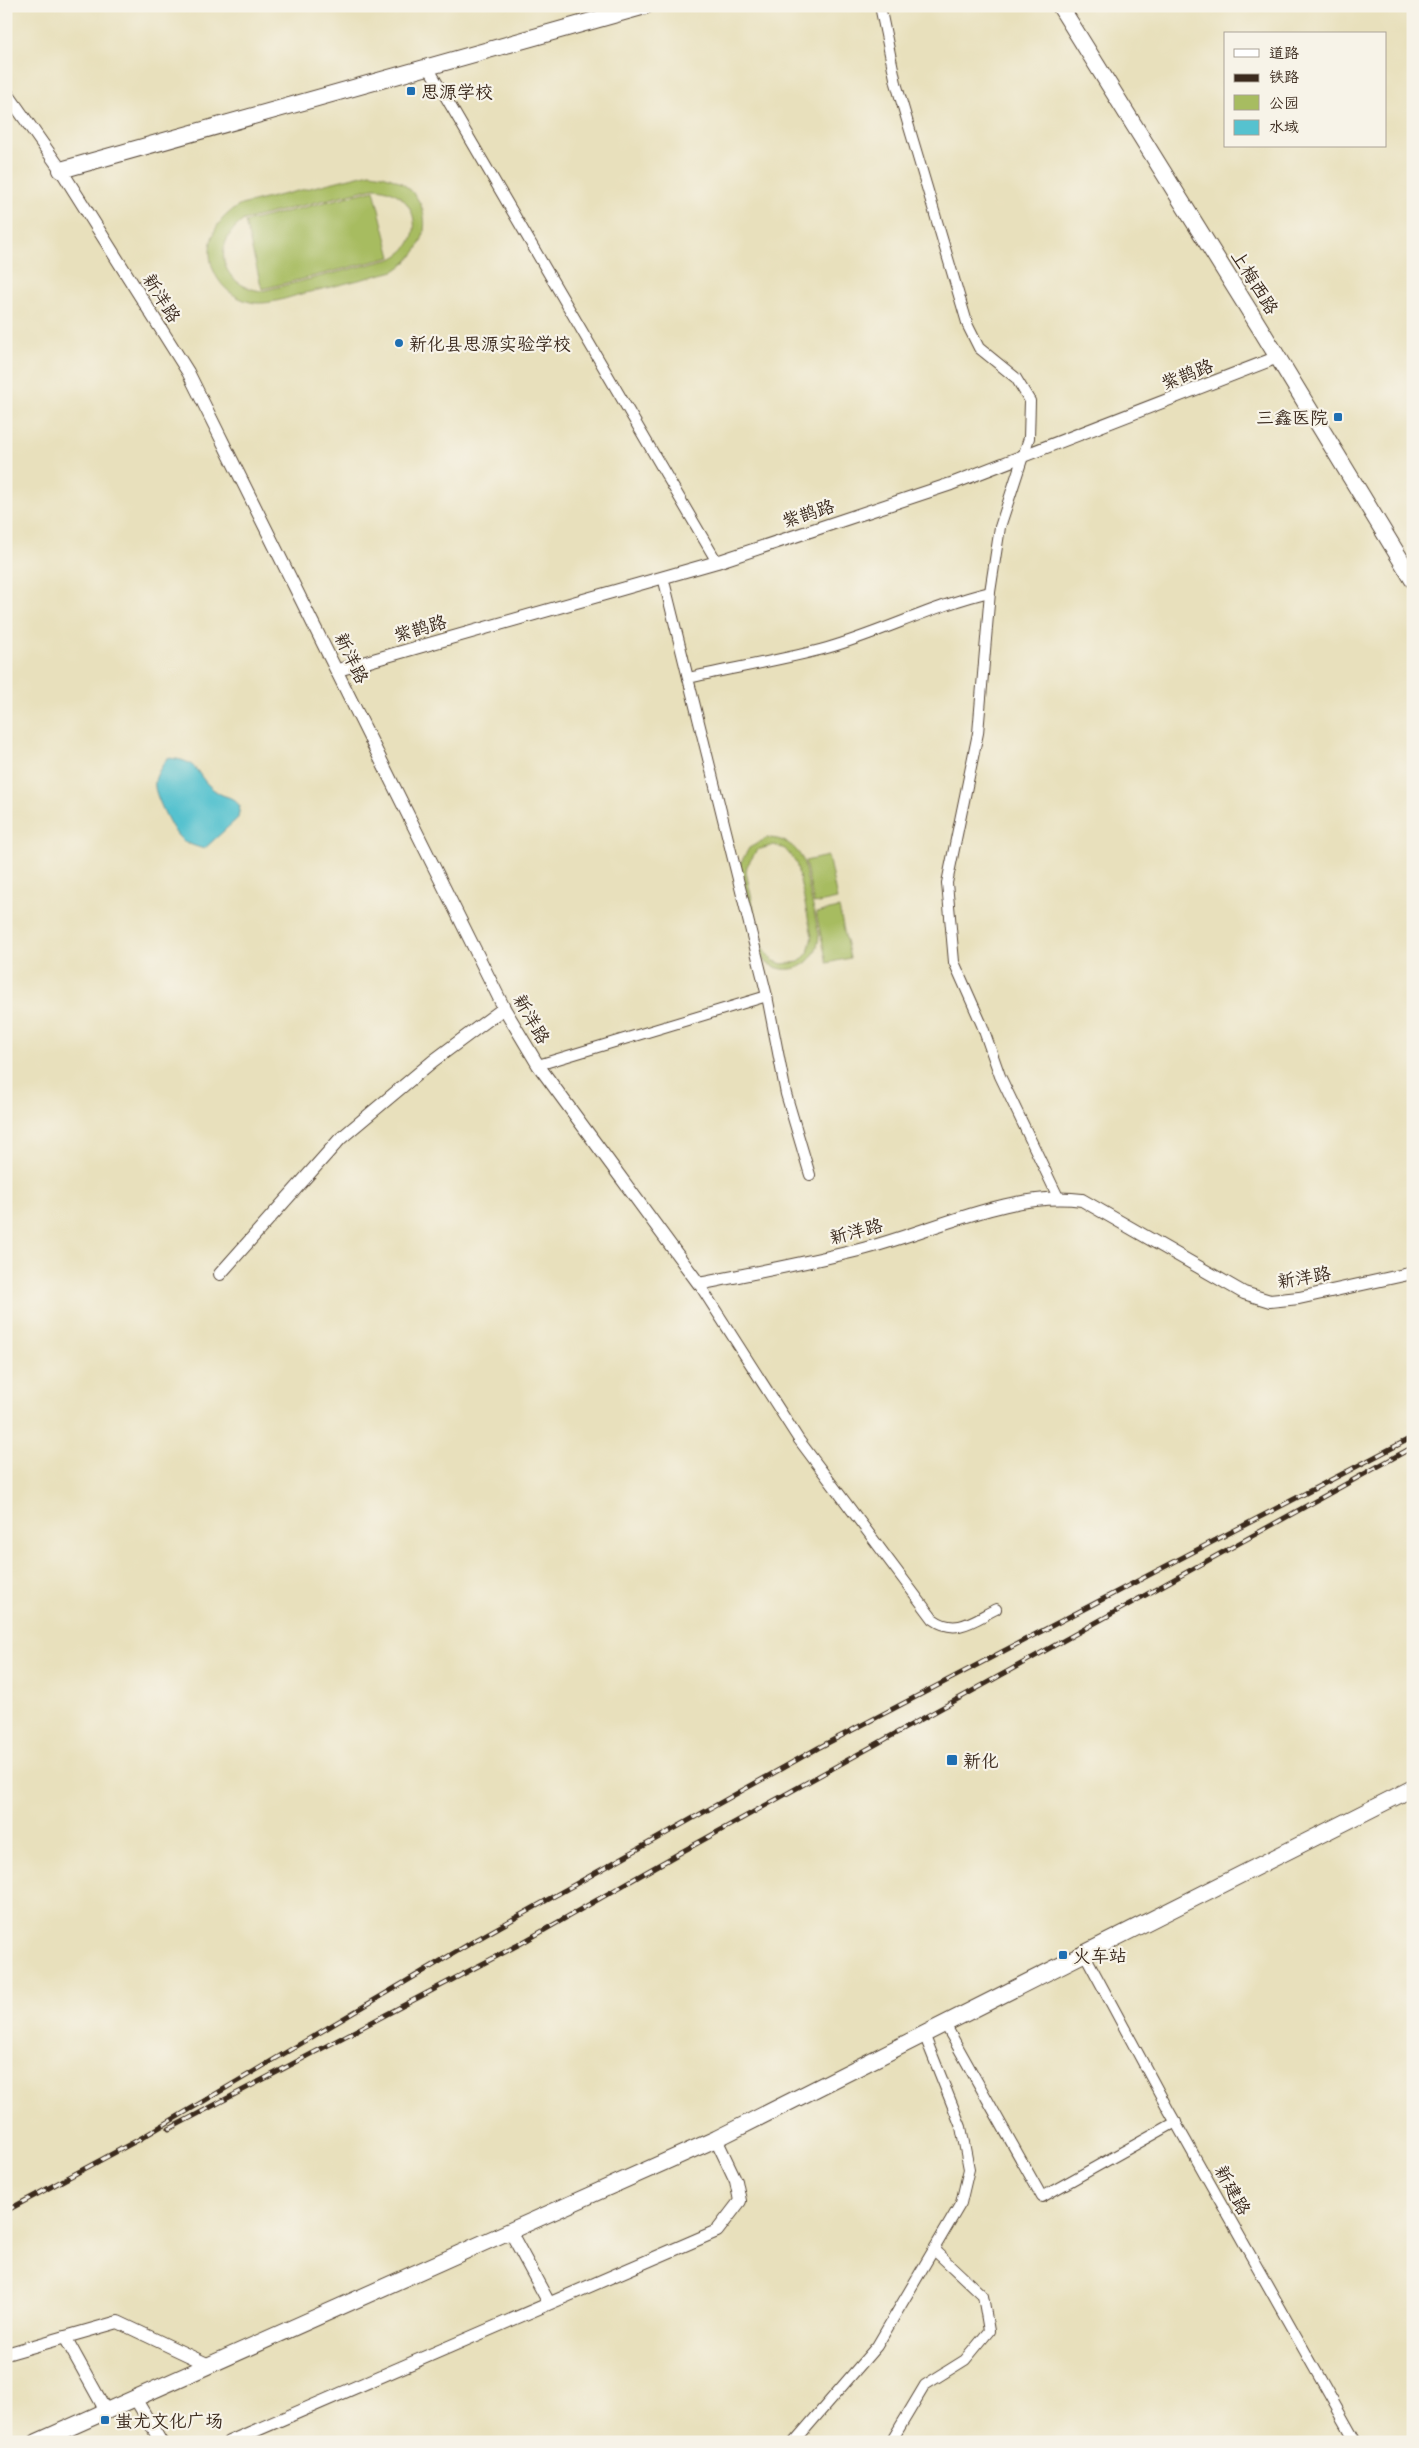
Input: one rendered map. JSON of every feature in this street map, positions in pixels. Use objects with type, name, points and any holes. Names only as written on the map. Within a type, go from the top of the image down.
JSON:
[{"type":"main road","points":[[61,170],[645,6]]},
{"type":"main road","name":"上梅西路","points":[[1060,6],[1278,357],[1413,580]]},
{"type":"main road","points":[[43,2441],[106,2411],[716,2139],[1413,1788]]},
{"type":"street","points":[[880,6],[896,83],[968,326],[979,348],[1016,378],[1030,401],[1029,438],[1000,527],[990,592],[978,733],[947,883],[954,962],[982,1025],[1000,1076],[1058,1197]]},
{"type":"street","points":[[428,67],[717,562]]},
{"type":"street","name":"新洋路","points":[[6,92],[61,170],[188,372],[338,670],[504,1008],[538,1065],[699,1284],[860,1250],[984,1211],[1058,1197],[1082,1200],[1244,1294],[1270,1301],[1299,1298],[1413,1273]]},
{"type":"street","name":"紫鹊路","points":[[338,670],[717,562],[951,484],[1278,357]]},
{"type":"street","points":[[662,578],[766,996],[786,1094],[810,1176]]},
{"type":"street","points":[[688,678],[828,647],[912,618],[958,599],[990,592]]},
{"type":"street","points":[[538,1065],[766,996]]},
{"type":"street","points":[[220,1274],[340,1139],[433,1061],[504,1008]]},
{"type":"street","points":[[699,1284],[798,1440],[934,1619],[943,1626],[959,1627],[996,1609]]},
{"type":"street","name":"新建路","points":[[1084,1953],[1176,2122],[1356,2442]]},
{"type":"street","points":[[945,2024],[1042,2197],[1176,2122]]},
{"type":"street","points":[[794,2442],[877,2346],[961,2203],[970,2169],[960,2127],[924,2034]]},
{"type":"street","points":[[229,2442],[717,2231],[740,2201],[736,2181],[716,2139]]},
{"type":"street","points":[[510,2231],[549,2303]]},
{"type":"street","points":[[891,2442],[925,2385],[965,2360],[989,2331],[983,2296],[934,2250]]},
{"type":"street","points":[[6,2354],[118,2322],[209,2365]]},
{"type":"street","points":[[65,2337],[106,2411]]},
{"type":"street","points":[[135,2398],[161,2442]]},
{"type":"green space","points":[[370,173],[390,177],[406,186],[417,198],[423,212],[424,228],[420,243],[410,258],[394,271],[267,303],[256,303],[238,297],[223,286],[217,278],[211,260],[211,243],[219,223],[241,205]],"holes":[[[373,188],[388,190],[400,196],[408,205],[413,216],[414,228],[411,240],[403,250],[391,259],[262,291],[237,281],[229,273],[224,263],[227,241],[233,230],[244,220]]]},
{"type":"green space","points":[[374,190],[391,257],[262,289],[245,222]]},
{"type":"green space","points":[[767,838],[779,839],[793,846],[803,860],[819,935],[813,955],[800,967],[782,969],[772,966],[763,960],[739,866],[749,848]],"holes":[[[774,845],[785,849],[796,862],[812,936],[808,953],[799,962],[782,964],[772,960],[762,947],[746,872],[747,866],[757,850]]]},
{"type":"green space","points":[[828,856],[837,899],[814,904],[805,861]]},
{"type":"green space","points":[[839,908],[850,958],[827,963],[816,913]]},
{"type":"water","points":[[167,758],[178,759],[192,765],[209,786],[220,794],[231,798],[240,806],[238,818],[204,849],[188,843],[179,837],[158,798],[155,780]]},
{"type":"railway","points":[[6,2211],[138,2140],[476,1940],[818,1748],[1413,1437]]},
{"type":"railway","points":[[169,2129],[518,1945],[685,1850],[1413,1447]]},
{"type":"place","name":"思源学校","points":[[411,91]]},
{"type":"place","name":"新化县思源实验学校","points":[[399,343]]},
{"type":"place","name":"三鑫医院","points":[[1338,417]]},
{"type":"place","name":"新化","points":[[952,1760]]},
{"type":"place","name":"火车站","points":[[1063,1955]]},
{"type":"place","name":"蚩尤文化广场","points":[[105,2420]]}]
